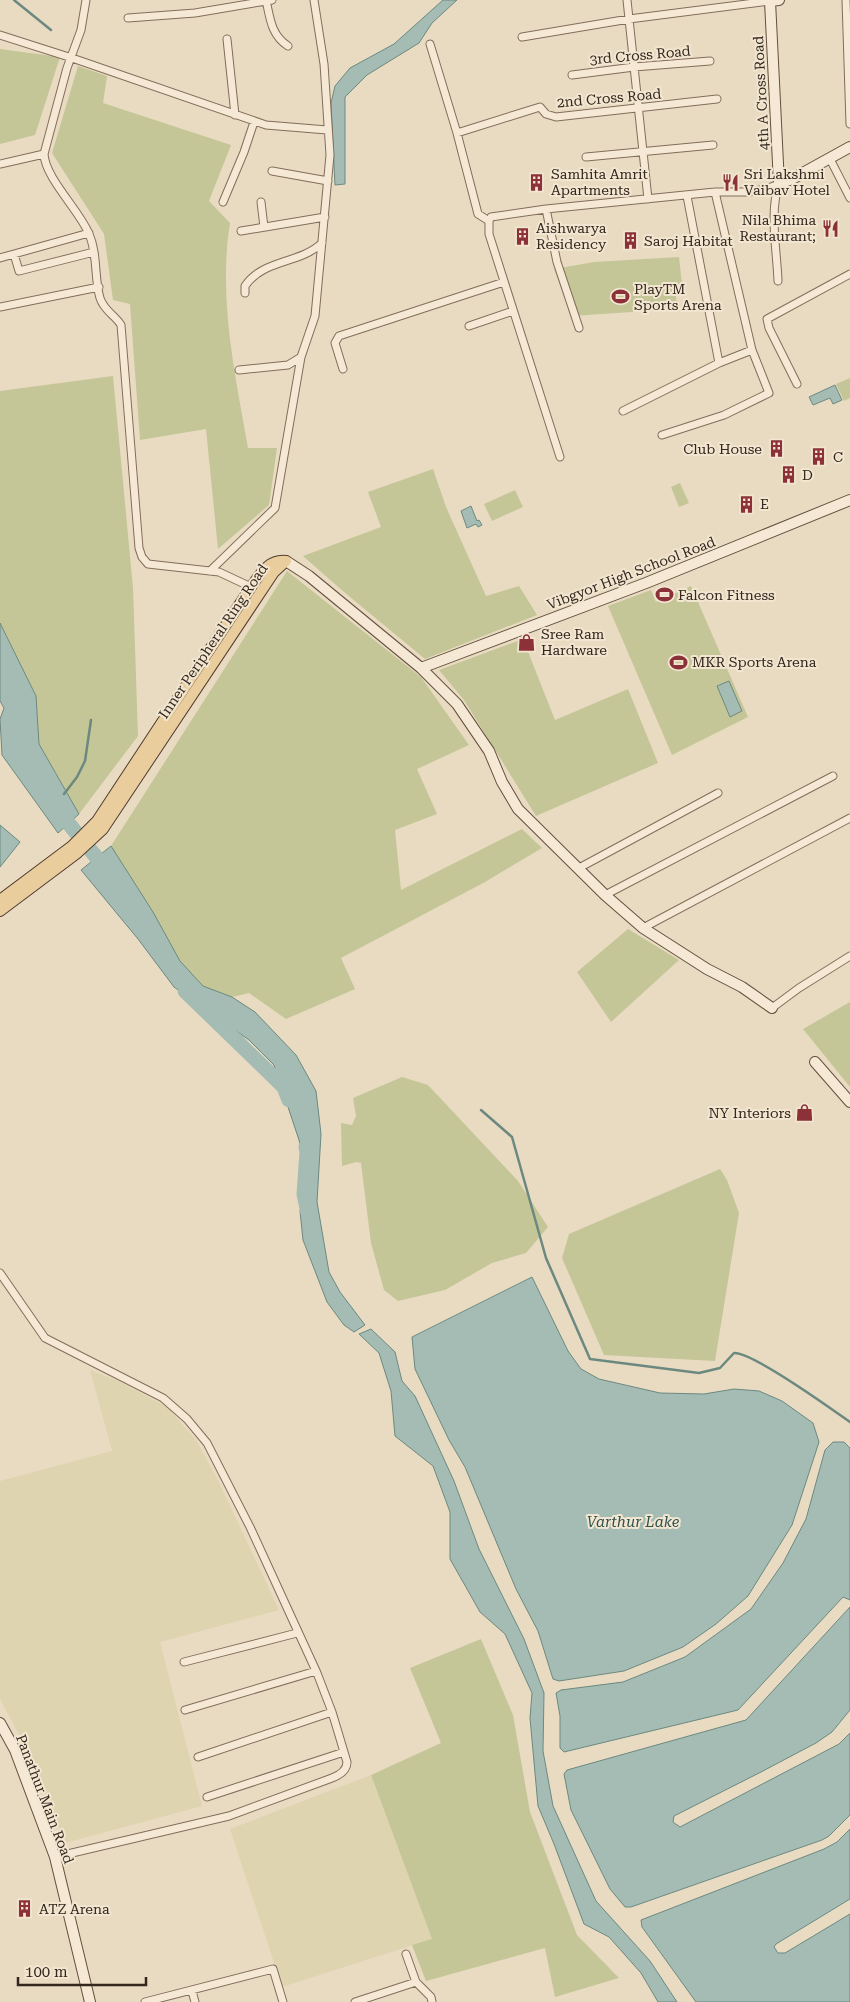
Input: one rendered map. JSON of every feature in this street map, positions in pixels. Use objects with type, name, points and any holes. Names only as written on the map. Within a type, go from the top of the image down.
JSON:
[{"type":"main road","name":"Inner Peripheral Ring Road","points":[[100,825],[251,587],[270,569],[286,561]]},
{"type":"main road","name":"Inner Peripheral Ring Road","points":[[0,911],[74,850],[100,825],[270,569]]},
{"type":"main road","name":"Inner Peripheral Ring Road","points":[[0,900],[74,850]]},
{"type":"street","points":[[86,0],[81,30],[67,68],[44,160],[89,233],[94,252],[100,299],[106,310],[118,319],[121,325],[139,548],[148,564],[219,572],[251,587]]},
{"type":"street","points":[[128,18],[195,13],[268,0],[270,25],[282,42],[288,46]]},
{"type":"street","points":[[210,571],[275,508],[301,357],[315,316],[330,155],[324,64],[314,0]]},
{"type":"street","points":[[627,0],[648,199]]},
{"type":"street","points":[[846,0],[850,124]]},
{"type":"street","points":[[522,37],[629,19],[775,1]]},
{"type":"street","name":"4th A Cross Road","points":[[775,1],[779,184]]},
{"type":"street","points":[[0,35],[72,58],[254,122],[266,125],[328,130]]},
{"type":"street","points":[[228,39],[234,115]]},
{"type":"street","points":[[430,44],[457,133],[478,214],[489,221]]},
{"type":"street","name":"3rd Cross Road","points":[[572,75],[634,67],[710,61]]},
{"type":"street","name":"2nd Cross Road","points":[[457,133],[540,107],[546,114],[556,117],[717,99]]},
{"type":"street","points":[[223,202],[244,152],[254,122]]},
{"type":"street","points":[[586,157],[713,145]]},
{"type":"street","points":[[560,457],[489,234],[489,221],[491,217],[546,209],[715,192],[748,192],[766,189],[792,180],[850,147]]},
{"type":"street","points":[[0,164],[44,154]]},
{"type":"street","points":[[830,159],[850,198]]},
{"type":"street","points":[[272,172],[328,181]]},
{"type":"street","points":[[778,281],[774,208],[775,194],[779,184]]},
{"type":"street","points":[[662,435],[724,415],[769,393],[752,350],[715,192]]},
{"type":"street","points":[[687,196],[719,363]]},
{"type":"street","points":[[261,202],[264,227]]},
{"type":"street","points":[[546,209],[557,262],[579,328]]},
{"type":"street","points":[[241,231],[325,217]]},
{"type":"street","points":[[0,258],[89,233]]},
{"type":"street","points":[[245,293],[245,286],[255,274],[274,264],[313,252],[322,243]]},
{"type":"street","points":[[14,254],[19,271],[94,252]]},
{"type":"street","points":[[797,384],[769,328],[767,318],[850,274]]},
{"type":"street","points":[[343,369],[335,343],[339,336],[504,282]]},
{"type":"street","points":[[0,307],[99,287]]},
{"type":"street","points":[[469,326],[513,310]]},
{"type":"street","points":[[623,411],[719,363],[752,350]]},
{"type":"street","points":[[239,370],[288,365],[301,357]]},
{"type":"street","name":"Vibgyor High School Road","points":[[421,668],[646,583],[850,500]]},
{"type":"street","points":[[286,561],[309,576],[421,668],[457,704],[489,751],[502,782],[518,809],[566,858],[643,928],[706,968],[742,987],[772,1008],[799,988],[850,956]]},
{"type":"street","points":[[605,895],[833,776]]},
{"type":"street","points":[[579,868],[718,793]]},
{"type":"street","points":[[643,928],[850,818]]},
{"type":"street","points":[[815,1062],[850,1102]]},
{"type":"street","points":[[0,1273],[45,1338],[162,1398],[187,1419],[208,1443],[246,1519],[316,1671],[332,1712],[347,1766],[343,1772],[332,1778],[229,1816],[55,1858]]},
{"type":"street","points":[[184,1662],[297,1633]]},
{"type":"street","points":[[185,1710],[316,1671]]},
{"type":"street","points":[[198,1757],[332,1712]]},
{"type":"street","name":"Panathur Main Road","points":[[0,1723],[15,1750],[55,1858],[90,2002]]},
{"type":"street","points":[[207,1797],[344,1752]]},
{"type":"street","points":[[406,1954],[416,1982],[431,1996],[432,2002]]},
{"type":"street","points":[[145,2002],[273,1969],[283,2002]]},
{"type":"street","points":[[355,2002],[416,1982]]},
{"type":"street","points":[[192,1990],[194,2002]]},
{"type":"shaded area","points":[[90,1370],[118,1381],[167,1407],[196,1440],[218,1480],[279,1610],[160,1642],[202,1806],[65,1843],[29,1754],[0,1699],[0,1481],[112,1451]]},
{"type":"shaded area","points":[[371,1775],[432,1939],[282,1987],[230,1829]]},
{"type":"green space","points":[[0,49],[60,57],[35,135],[0,144]]},
{"type":"green space","points":[[78,66],[107,76],[103,103],[231,145],[209,201],[230,223],[226,279],[233,364],[248,448],[277,448],[269,505],[218,549],[206,429],[140,440],[130,304],[113,300],[104,234],[52,153]]},
{"type":"green space","name":"PlayTM Sports Arena","points":[[679,257],[682,284],[675,285],[677,309],[572,316],[554,269],[594,262]]},
{"type":"green space","points":[[113,376],[133,588],[138,736],[79,814],[39,744],[36,696],[0,623],[0,391]]},
{"type":"green space","points":[[850,378],[850,398],[844,401],[836,384]]},
{"type":"green space","points":[[433,469],[446,507],[486,596],[519,586],[537,615],[425,659],[303,556],[381,527],[368,492]]},
{"type":"green space","points":[[680,483],[689,503],[679,507],[671,487]]},
{"type":"green space","points":[[515,490],[523,507],[492,521],[484,504]]},
{"type":"green space","points":[[287,571],[421,677],[469,745],[417,769],[437,814],[395,830],[401,890],[522,829],[542,848],[485,882],[341,958],[355,989],[286,1019],[249,993],[232,997],[203,986],[180,961],[153,912],[111,846]]},
{"type":"green space","name":"MKR Sports Arena","points":[[691,586],[748,717],[672,755],[608,606],[651,590],[656,602]]},
{"type":"green space","points":[[523,639],[555,720],[628,689],[658,763],[536,816],[464,700],[439,670]]},
{"type":"green space","points":[[628,929],[679,960],[611,1022],[577,972]]},
{"type":"green space","points":[[850,1002],[850,1087],[803,1029]]},
{"type":"green space","points":[[402,1077],[428,1085],[518,1181],[548,1227],[526,1253],[492,1263],[445,1290],[398,1301],[384,1290],[371,1243],[361,1163],[356,1162],[342,1166],[341,1123],[352,1125],[356,1116],[353,1098]]},
{"type":"green space","points":[[720,1169],[727,1180],[739,1213],[715,1361],[604,1355],[562,1258],[569,1234]]},
{"type":"green space","points":[[481,1639],[513,1715],[530,1812],[577,1935],[619,1978],[555,1997],[545,1948],[426,1981],[412,1945],[432,1939],[371,1775],[441,1743],[410,1668]]},
{"type":"water","points":[[443,0],[457,0],[432,23],[419,43],[367,75],[345,97],[345,184],[335,185],[331,103],[335,86],[350,68],[394,44]]},
{"type":"water","points":[[835,385],[842,400],[833,404],[830,398],[813,405],[809,397]]},
{"type":"water","points":[[471,506],[477,521],[479,520],[482,525],[478,527],[476,524],[467,528],[461,511]]},
{"type":"water","points":[[0,623],[36,696],[39,744],[79,814],[58,833],[2,755],[0,719],[4,708],[0,701]]},
{"type":"water","points":[[729,681],[742,711],[730,717],[717,686]]},
{"type":"water","points":[[0,825],[20,842],[0,867]]},
{"type":"water","points":[[111,846],[153,912],[180,961],[203,986],[232,997],[255,1012],[296,1055],[316,1091],[321,1134],[317,1202],[329,1272],[340,1292],[365,1325],[354,1332],[344,1325],[327,1302],[303,1240],[300,1211],[308,1175],[299,1140],[274,1065],[249,1040],[174,987],[138,939],[81,870]]},
{"type":"water","name":"Varthur Lake","points":[[532,1277],[568,1351],[581,1369],[599,1379],[660,1393],[704,1394],[734,1389],[759,1391],[782,1401],[813,1423],[819,1442],[792,1525],[748,1596],[716,1624],[683,1647],[624,1671],[559,1681],[553,1679],[538,1631],[516,1589],[465,1467],[449,1440],[415,1369],[412,1337]]},
{"type":"water","points":[[371,1329],[395,1352],[402,1381],[415,1396],[454,1481],[479,1549],[524,1639],[544,1693],[543,1751],[553,1806],[596,1901],[650,1961],[677,2002],[658,2002],[641,1973],[609,1937],[584,1924],[538,1806],[530,1718],[532,1693],[505,1634],[480,1612],[450,1559],[450,1512],[433,1466],[395,1436],[391,1391],[379,1353],[359,1334]]},
{"type":"water","points":[[833,1442],[844,1442],[850,1448],[850,1600],[843,1597],[738,1710],[564,1752],[560,1748],[560,1716],[556,1693],[561,1690],[623,1682],[685,1657],[751,1609],[783,1563],[806,1519],[825,1450]]},
{"type":"water","points":[[850,1607],[850,1710],[832,1732],[816,1743],[674,1816],[673,1822],[680,1827],[839,1744],[850,1733],[850,1815],[829,1836],[822,1840],[631,1907],[625,1907],[610,1889],[571,1810],[564,1774],[567,1770],[746,1720]]},
{"type":"water","points":[[850,1829],[850,1899],[774,1947],[778,1953],[785,1953],[850,1914],[850,2002],[696,2002],[642,1927],[641,1920],[824,1849],[837,1842]]},
{"type":"waterway","points":[[14,0],[51,30]]},
{"type":"waterway","points":[[64,794],[77,777],[85,761],[91,720]]},
{"type":"waterway","points":[[55,807],[97,858],[107,874]]},
{"type":"waterway","points":[[185,991],[284,1087],[289,1100]]},
{"type":"waterway","points":[[481,1110],[512,1137],[546,1258],[590,1359],[699,1373],[720,1368],[734,1353],[744,1355],[792,1382],[850,1422]]},
{"type":"waterway","points":[[306,1147],[304,1194],[308,1213]]},
{"type":"place","name":"Samhita Amrit Apartments","points":[[537,182]]},
{"type":"place","name":"Sri Lakshmi Vaibav Hotel","points":[[730,182]]},
{"type":"place","name":"Nila Bhima Restaurant;","points":[[830,228]]},
{"type":"place","name":"Aishwarya Residency","points":[[522,236]]},
{"type":"place","name":"Saroj Habitat","points":[[630,241]]},
{"type":"place","name":"PlayTM Sports Arena","points":[[620,297]]},
{"type":"place","name":"Club House","points":[[776,449]]},
{"type":"place","name":"C","points":[[819,457]]},
{"type":"place","name":"D","points":[[788,475]]},
{"type":"place","name":"E","points":[[746,504]]},
{"type":"place","name":"Falcon Fitness","points":[[664,595]]},
{"type":"place","name":"Sree Ram Hardware","points":[[527,642]]},
{"type":"place","name":"MKR Sports Arena","points":[[678,662]]},
{"type":"place","name":"NY Interiors","points":[[805,1113]]},
{"type":"place","name":"ATZ Arena","points":[[25,1909]]}]
